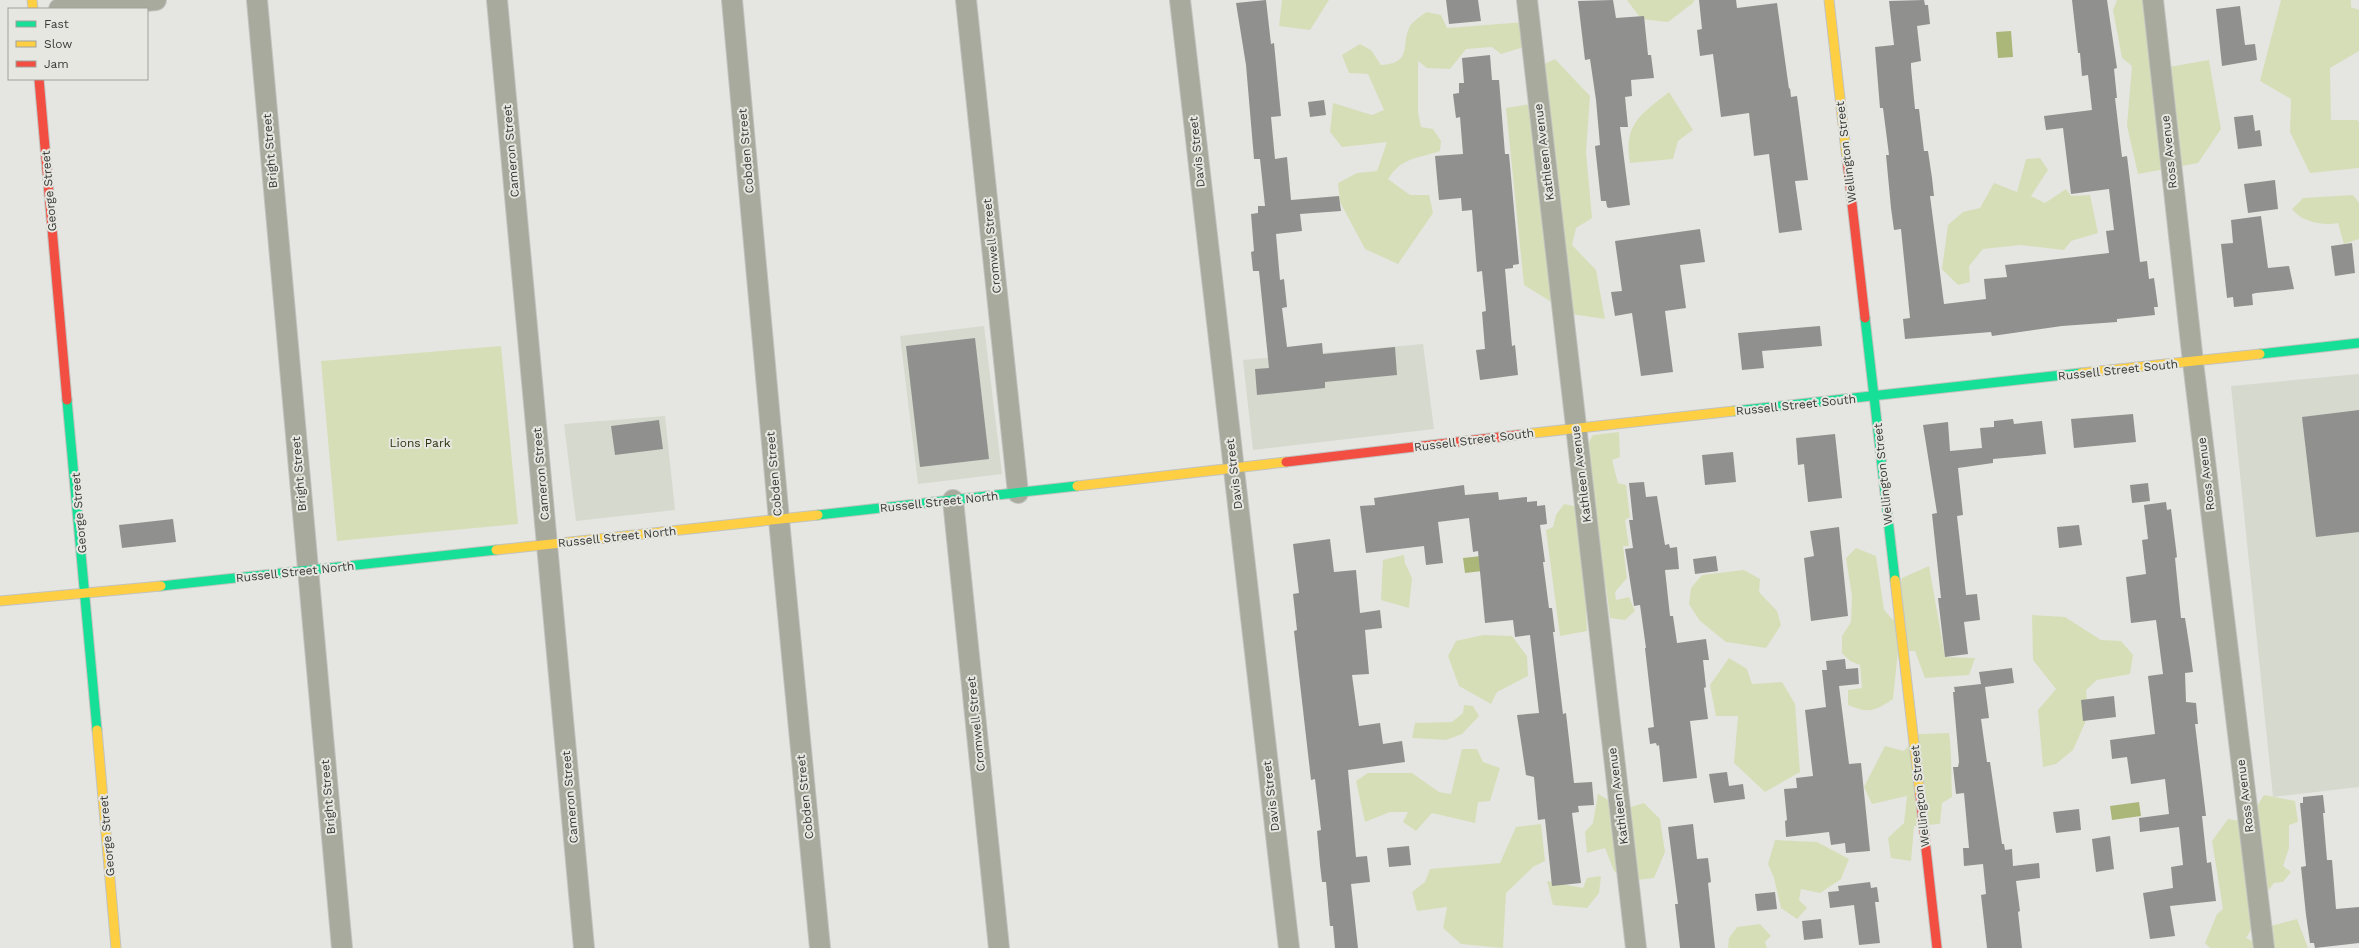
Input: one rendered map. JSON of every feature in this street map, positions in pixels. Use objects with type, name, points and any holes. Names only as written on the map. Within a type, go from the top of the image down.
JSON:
[{"type":"street","points":[[70,8],[156,0]]},
{"type":"street","name":"Bright Street","points":[[257,0],[342,948]]},
{"type":"street","name":"Cameron Street","points":[[497,0],[584,948]]},
{"type":"street","name":"Cobden Street","points":[[732,0],[778,520],[820,948]]},
{"type":"street","name":"Cromwell Street","points":[[966,0],[1018,493]]},
{"type":"street","name":"Davis Street","points":[[1180,0],[1289,948]]},
{"type":"street","name":"Kathleen Avenue","points":[[1527,0],[1636,948]]},
{"type":"street","name":"Wellington Street","points":[[1829,0],[1937,948]]},
{"type":"street","name":"Ross Avenue","points":[[2152,0],[2193,362],[2264,948]]},
{"type":"street","name":"George Street","points":[[39,80],[86,594],[116,948]]},
{"type":"street","name":"Russell Street South","points":[[1233,468],[2359,343]]},
{"type":"street","name":"Russell Street North","points":[[0,601],[86,594],[778,520],[1233,468]]},
{"type":"street","name":"Cromwell Street","points":[[953,500],[999,948]]},
{"type":"shaded area","points":[[2011,31],[2013,57],[1998,58],[1996,32]]},
{"type":"shaded area","points":[[984,326],[1002,474],[918,484],[900,336]]},
{"type":"shaded area","points":[[1423,344],[1434,429],[1253,450],[1243,360]]},
{"type":"shaded area","points":[[2359,374],[2359,787],[2273,797],[2231,386]]},
{"type":"shaded area","points":[[665,416],[675,510],[576,521],[564,424]]},
{"type":"shaded area","points":[[1490,555],[1491,570],[1465,573],[1463,558]]},
{"type":"shaded area","points":[[2139,802],[2141,816],[2112,820],[2110,806]]},
{"type":"green space","points":[[1282,0],[1329,0],[1310,30],[1279,26]]},
{"type":"green space","points":[[1627,0],[1694,0],[1693,3],[1668,22],[1641,19]]},
{"type":"green space","points":[[2117,0],[2160,0],[2169,67],[2209,60],[2221,129],[2198,163],[2138,174],[2127,126],[2132,66],[2122,58],[2113,10]]},
{"type":"green space","points":[[2281,0],[2351,0],[2351,7],[2359,10],[2359,51],[2330,68],[2331,120],[2357,120],[2359,122],[2359,168],[2310,173],[2290,132],[2291,99],[2260,81]]},
{"type":"green space","points":[[1427,12],[1441,15],[1447,28],[1525,22],[1527,46],[1501,54],[1492,47],[1466,49],[1450,69],[1427,68],[1418,61],[1418,112],[1421,127],[1433,129],[1441,141],[1440,151],[1411,160],[1399,166],[1388,179],[1410,195],[1429,195],[1433,213],[1398,264],[1365,249],[1340,202],[1338,183],[1357,173],[1377,171],[1387,142],[1342,147],[1330,132],[1333,103],[1372,115],[1384,110],[1368,74],[1349,73],[1342,55],[1360,44],[1371,50],[1381,65],[1398,61],[1404,52],[1407,33],[1410,26],[1415,20]]},
{"type":"green space","points":[[1555,59],[1590,96],[1586,152],[1592,218],[1576,228],[1572,245],[1596,270],[1605,319],[1571,314],[1524,285],[1506,108],[1531,104],[1540,66]]},
{"type":"green space","points":[[1669,92],[1693,130],[1678,141],[1673,159],[1630,163],[1629,138],[1632,129],[1643,114]]},
{"type":"green space","points":[[2040,158],[2048,170],[2031,196],[2045,203],[2066,189],[2071,196],[2090,195],[2098,233],[2071,241],[2064,250],[2020,245],[1983,249],[1969,266],[1970,282],[1958,285],[1942,269],[1948,225],[1963,212],[1980,208],[1994,183],[2017,192],[2026,159]]},
{"type":"green space","points":[[2353,195],[2359,203],[2359,239],[2344,244],[2338,223],[2325,224],[2313,222],[2301,217],[2292,209],[2303,198]]},
{"type":"green space","name":"Lions Park","points":[[501,346],[518,524],[337,541],[321,361]]},
{"type":"green space","points":[[1619,432],[1620,457],[1612,460],[1618,483],[1626,485],[1630,517],[1625,520],[1629,546],[1623,546],[1627,578],[1615,592],[1616,600],[1629,597],[1635,611],[1625,620],[1610,618],[1606,586],[1585,590],[1587,631],[1560,636],[1546,530],[1553,527],[1556,515],[1564,504],[1594,510],[1596,501],[1576,497],[1573,470],[1593,435]]},
{"type":"green space","points":[[1856,548],[1876,556],[1884,610],[1893,620],[1902,578],[1929,566],[1945,657],[1975,658],[1969,675],[1925,678],[1915,651],[1898,651],[1893,699],[1877,709],[1872,710],[1862,710],[1848,705],[1848,690],[1862,688],[1860,665],[1850,661],[1842,653],[1842,636],[1851,622],[1852,596],[1846,558]]},
{"type":"green space","points":[[1404,555],[1405,563],[1412,578],[1409,608],[1381,600],[1383,560]]},
{"type":"green space","points":[[1744,570],[1760,579],[1759,592],[1777,611],[1781,625],[1766,648],[1726,642],[1700,621],[1689,604],[1691,588],[1702,575]]},
{"type":"green space","points":[[2032,615],[2065,617],[2101,640],[2121,641],[2133,655],[2130,674],[2097,680],[2086,690],[2088,716],[2073,750],[2056,764],[2043,767],[2038,710],[2056,689],[2033,660]]},
{"type":"green space","points":[[1483,635],[1512,636],[1527,656],[1528,676],[1497,692],[1491,704],[1459,686],[1448,656],[1456,641]]},
{"type":"green space","points":[[1729,658],[1747,669],[1752,684],[1782,682],[1795,704],[1800,772],[1765,792],[1734,763],[1738,716],[1716,716],[1710,685]]},
{"type":"green space","points":[[1464,705],[1473,706],[1479,716],[1462,734],[1446,740],[1412,738],[1415,723],[1452,722],[1463,713]]},
{"type":"green space","points":[[1949,733],[1952,797],[1942,803],[1940,824],[1914,826],[1911,861],[1891,858],[1888,838],[1904,823],[1907,796],[1872,804],[1864,787],[1885,746],[1904,751],[1919,734]]},
{"type":"green space","points":[[1462,749],[1477,749],[1483,762],[1500,768],[1490,801],[1478,802],[1475,823],[1432,813],[1416,831],[1403,822],[1408,812],[1390,812],[1365,822],[1356,781],[1368,773],[1412,773],[1439,792],[1451,794]]},
{"type":"green space","points":[[1598,794],[1624,809],[1644,803],[1660,819],[1665,852],[1654,878],[1629,881],[1614,871],[1605,848],[1587,853],[1585,832],[1593,823]]},
{"type":"green space","points":[[2264,795],[2295,801],[2298,822],[2289,825],[2289,848],[2283,866],[2291,872],[2283,882],[2274,883],[2264,896],[2254,811]]},
{"type":"green space","points":[[2228,819],[2240,821],[2257,920],[2246,938],[2267,948],[2210,948],[2205,943],[2217,914],[2223,909],[2212,841]]},
{"type":"green space","points":[[1541,824],[1545,861],[1533,867],[1506,893],[1503,948],[1461,944],[1443,928],[1447,907],[1417,911],[1412,892],[1425,882],[1430,869],[1500,863],[1516,827]]},
{"type":"green space","points":[[1775,840],[1817,842],[1849,859],[1841,879],[1820,893],[1801,889],[1799,900],[1807,908],[1797,919],[1781,908],[1774,878],[1768,864]]},
{"type":"green space","points":[[1601,876],[1599,893],[1587,908],[1553,905],[1547,881],[1583,888],[1587,878]]},
{"type":"green space","points":[[2297,919],[2308,948],[2269,948],[2267,927]]},
{"type":"green space","points":[[1760,924],[1771,936],[1765,942],[1767,948],[1728,948],[1729,938],[1737,927]]},
{"type":"building","points":[[1266,0],[1271,44],[1274,43],[1281,116],[1271,117],[1275,159],[1287,157],[1291,200],[1339,196],[1341,211],[1300,214],[1302,231],[1276,234],[1280,280],[1284,279],[1287,307],[1282,308],[1287,347],[1322,343],[1323,354],[1395,347],[1397,375],[1325,382],[1325,388],[1257,395],[1255,369],[1269,368],[1259,271],[1253,271],[1251,252],[1254,251],[1251,214],[1258,213],[1258,206],[1265,206],[1260,159],[1254,159],[1246,65],[1236,3]]},
{"type":"building","points":[[1446,0],[1478,0],[1481,21],[1449,24]]},
{"type":"building","points":[[1613,0],[1616,18],[1644,16],[1648,55],[1651,55],[1654,78],[1631,80],[1632,96],[1625,97],[1628,127],[1620,127],[1630,205],[1609,208],[1607,207],[1606,201],[1601,201],[1595,146],[1600,145],[1596,100],[1590,59],[1585,60],[1578,1]]},
{"type":"building","points":[[1699,0],[1736,0],[1737,8],[1777,3],[1789,89],[1790,88],[1791,97],[1797,96],[1808,180],[1795,181],[1802,230],[1779,233],[1769,154],[1754,156],[1749,113],[1721,117],[1713,54],[1700,56],[1697,30],[1702,29]]},
{"type":"building","points":[[1924,0],[1925,5],[1928,5],[1930,24],[1917,26],[1921,61],[1911,63],[1911,67],[1915,109],[1919,109],[1924,151],[1928,151],[1932,178],[1934,196],[1930,196],[1944,304],[1986,299],[1984,279],[2007,277],[2005,265],[2109,253],[2106,231],[2114,230],[2109,189],[2071,194],[2063,128],[2046,130],[2044,116],[2092,110],[2088,75],[2082,76],[2072,0],[2107,0],[2117,68],[2114,69],[2117,98],[2115,98],[2122,157],[2127,156],[2140,262],[2147,261],[2149,279],[2154,278],[2158,307],[2154,307],[2155,315],[2117,319],[2117,322],[2062,326],[1992,336],[1991,332],[1905,339],[1903,319],[1910,318],[1901,229],[1894,230],[1886,155],[1889,155],[1883,108],[1880,108],[1875,47],[1894,45],[1889,1]]},
{"type":"building","points":[[2240,6],[2245,45],[2255,44],[2257,60],[2222,66],[2216,9]]},
{"type":"building","points":[[1490,55],[1492,80],[1499,80],[1505,154],[1509,154],[1519,264],[1513,265],[1513,268],[1505,269],[1512,346],[1515,345],[1518,375],[1480,380],[1476,350],[1485,349],[1482,312],[1486,311],[1482,271],[1477,272],[1472,210],[1462,211],[1461,198],[1439,200],[1435,156],[1463,154],[1460,117],[1456,118],[1453,94],[1459,93],[1459,83],[1464,83],[1462,58]]},
{"type":"building","points":[[1324,100],[1326,115],[1310,117],[1308,102]]},
{"type":"building","points":[[2253,115],[2255,131],[2260,130],[2262,146],[2238,149],[2234,117]]},
{"type":"building","points":[[2275,180],[2278,209],[2248,213],[2244,184]]},
{"type":"building","points":[[2261,216],[2268,268],[2289,266],[2294,289],[2252,294],[2253,305],[2234,307],[2233,297],[2227,298],[2221,244],[2233,243],[2231,220]]},
{"type":"building","points":[[1700,229],[1705,262],[1680,265],[1686,308],[1665,311],[1673,372],[1641,376],[1632,313],[1615,316],[1611,292],[1622,291],[1615,241]]},
{"type":"building","points":[[2352,243],[2355,273],[2335,276],[2331,246]]},
{"type":"building","points":[[1820,326],[1822,346],[1762,351],[1764,368],[1742,370],[1738,333]]},
{"type":"building","points":[[975,338],[989,459],[920,467],[906,346]]},
{"type":"building","points":[[2359,410],[2359,532],[2316,537],[2302,417]]},
{"type":"building","points":[[2133,414],[2136,442],[2074,448],[2071,419]]},
{"type":"building","points":[[2013,419],[2014,424],[2042,421],[2046,454],[1993,459],[1993,463],[1958,468],[1963,515],[1957,516],[1966,595],[1977,594],[1980,620],[1964,622],[1968,654],[1945,657],[1938,598],[1941,598],[1932,514],[1937,513],[1923,425],[1948,422],[1950,451],[1982,448],[1980,428],[1994,427],[1994,421]]},
{"type":"building","points":[[659,420],[663,449],[615,455],[611,426]]},
{"type":"building","points":[[1835,434],[1842,498],[1808,502],[1804,464],[1798,465],[1796,438]]},
{"type":"building","points":[[1733,452],[1736,482],[1705,485],[1702,455]]},
{"type":"building","points":[[1644,482],[1646,497],[1657,496],[1665,545],[1669,544],[1670,548],[1677,547],[1679,569],[1665,570],[1670,616],[1673,616],[1677,643],[1706,639],[1709,660],[1703,660],[1706,687],[1704,688],[1708,719],[1690,721],[1697,778],[1663,782],[1659,745],[1657,746],[1656,743],[1650,744],[1648,728],[1654,727],[1646,648],[1640,605],[1634,606],[1625,549],[1633,548],[1629,520],[1633,520],[1629,483]]},
{"type":"building","points":[[2148,483],[2150,501],[2132,503],[2130,485]]},
{"type":"building","points":[[1464,485],[1465,495],[1498,492],[1499,500],[1527,497],[1527,502],[1537,501],[1537,506],[1545,505],[1547,524],[1540,525],[1545,562],[1543,562],[1549,608],[1552,608],[1555,632],[1553,632],[1563,714],[1566,713],[1574,783],[1592,782],[1594,805],[1578,806],[1579,812],[1572,813],[1581,883],[1552,886],[1545,819],[1538,820],[1534,777],[1526,775],[1517,715],[1539,713],[1530,635],[1515,637],[1513,620],[1485,623],[1478,551],[1473,552],[1469,518],[1438,522],[1443,563],[1426,565],[1424,546],[1366,553],[1360,506],[1375,505],[1374,498]]},
{"type":"building","points":[[2166,502],[2167,510],[2171,509],[2177,557],[2175,558],[2181,618],[2185,618],[2193,672],[2185,673],[2186,702],[2196,703],[2198,724],[2195,724],[2206,816],[2202,816],[2207,863],[2211,862],[2216,901],[2170,906],[2175,936],[2150,939],[2143,893],[2173,888],[2171,867],[2183,865],[2179,827],[2140,832],[2139,818],[2169,814],[2165,779],[2131,784],[2127,757],[2112,759],[2110,740],[2155,734],[2148,676],[2163,674],[2156,620],[2131,623],[2126,577],[2146,574],[2142,540],[2148,539],[2144,505]]},
{"type":"building","points":[[173,519],[176,542],[122,548],[119,525]]},
{"type":"building","points":[[2079,525],[2082,545],[2059,548],[2057,527]]},
{"type":"building","points":[[1839,527],[1848,616],[1811,621],[1804,558],[1814,556],[1810,531]]},
{"type":"building","points":[[1330,539],[1334,572],[1356,570],[1360,613],[1380,610],[1382,628],[1365,630],[1369,674],[1352,675],[1359,726],[1380,723],[1383,744],[1402,741],[1405,762],[1348,770],[1356,857],[1367,856],[1370,882],[1351,884],[1358,948],[1335,948],[1333,926],[1330,926],[1326,882],[1322,882],[1320,865],[1317,831],[1321,830],[1315,779],[1311,780],[1294,631],[1297,630],[1293,594],[1299,593],[1293,544]]},
{"type":"building","points":[[1716,556],[1718,571],[1695,574],[1693,559]]},
{"type":"building","points":[[1845,659],[1846,669],[1858,668],[1859,684],[1839,686],[1849,764],[1861,763],[1870,851],[1846,853],[1845,843],[1831,845],[1829,832],[1786,837],[1785,821],[1787,820],[1784,789],[1797,788],[1796,778],[1813,776],[1805,710],[1826,707],[1822,670],[1827,670],[1826,661]]},
{"type":"building","points":[[2012,668],[2014,683],[1985,687],[1989,718],[1981,719],[1987,762],[1990,762],[2002,844],[2004,844],[2005,850],[2012,849],[2013,866],[2039,863],[2040,878],[2016,881],[2020,911],[2018,912],[2022,948],[1987,948],[1981,895],[1986,894],[1983,864],[1964,866],[1963,848],[1969,848],[1964,793],[1956,794],[1953,767],[1958,767],[1959,762],[1953,692],[1955,692],[1954,687],[1981,684],[1979,672]]},
{"type":"building","points":[[2114,696],[2116,717],[2083,721],[2081,700]]},
{"type":"building","points":[[1727,772],[1729,786],[1743,784],[1745,799],[1714,803],[1709,774]]},
{"type":"building","points":[[2323,795],[2327,860],[2332,860],[2336,909],[2359,907],[2359,943],[2315,948],[2314,943],[2310,943],[2301,867],[2306,866],[2300,803],[2303,803],[2303,797]]},
{"type":"building","points":[[2079,809],[2081,830],[2056,833],[2053,812]]},
{"type":"building","points":[[1693,824],[1697,859],[1708,858],[1711,882],[1708,883],[1715,948],[1680,948],[1675,904],[1678,904],[1668,827]]},
{"type":"building","points":[[2110,836],[2114,869],[2096,872],[2092,839]]},
{"type":"building","points":[[1409,846],[1411,865],[1389,867],[1387,848]]},
{"type":"building","points":[[1870,882],[1871,888],[1877,887],[1879,902],[1875,902],[1880,943],[1859,945],[1854,905],[1830,908],[1828,892],[1839,891],[1838,886]]},
{"type":"building","points":[[1775,892],[1777,909],[1757,911],[1755,894]]},
{"type":"building","points":[[1821,919],[1823,938],[1804,940],[1802,921]]},
{"type":"traffic: fast","points":[[1865,318],[1895,580]]},
{"type":"traffic: fast","points":[[2260,354],[2359,343]]},
{"type":"traffic: fast","points":[[1734,411],[2081,373]]},
{"type":"traffic: fast","points":[[67,400],[97,730]]},
{"type":"traffic: fast","points":[[818,515],[1077,486]]},
{"type":"traffic: fast","points":[[161,586],[496,550]]},
{"type":"traffic: slow","points":[[32,0],[33,8]]},
{"type":"traffic: slow","points":[[1829,0],[1847,160]]},
{"type":"traffic: slow","points":[[2081,373],[2260,354]]},
{"type":"traffic: slow","points":[[1525,434],[1734,411]]},
{"type":"traffic: slow","points":[[1077,486],[1286,462]]},
{"type":"traffic: slow","points":[[496,550],[818,515]]},
{"type":"traffic: slow","points":[[1895,580],[1920,795]]},
{"type":"traffic: slow","points":[[0,601],[161,586]]},
{"type":"traffic: slow","points":[[97,730],[116,948]]},
{"type":"traffic: jam","points":[[39,80],[67,400]]},
{"type":"traffic: jam","points":[[1847,160],[1865,318]]},
{"type":"traffic: jam","points":[[1286,462],[1525,434]]},
{"type":"traffic: jam","points":[[1920,795],[1937,948]]}]
